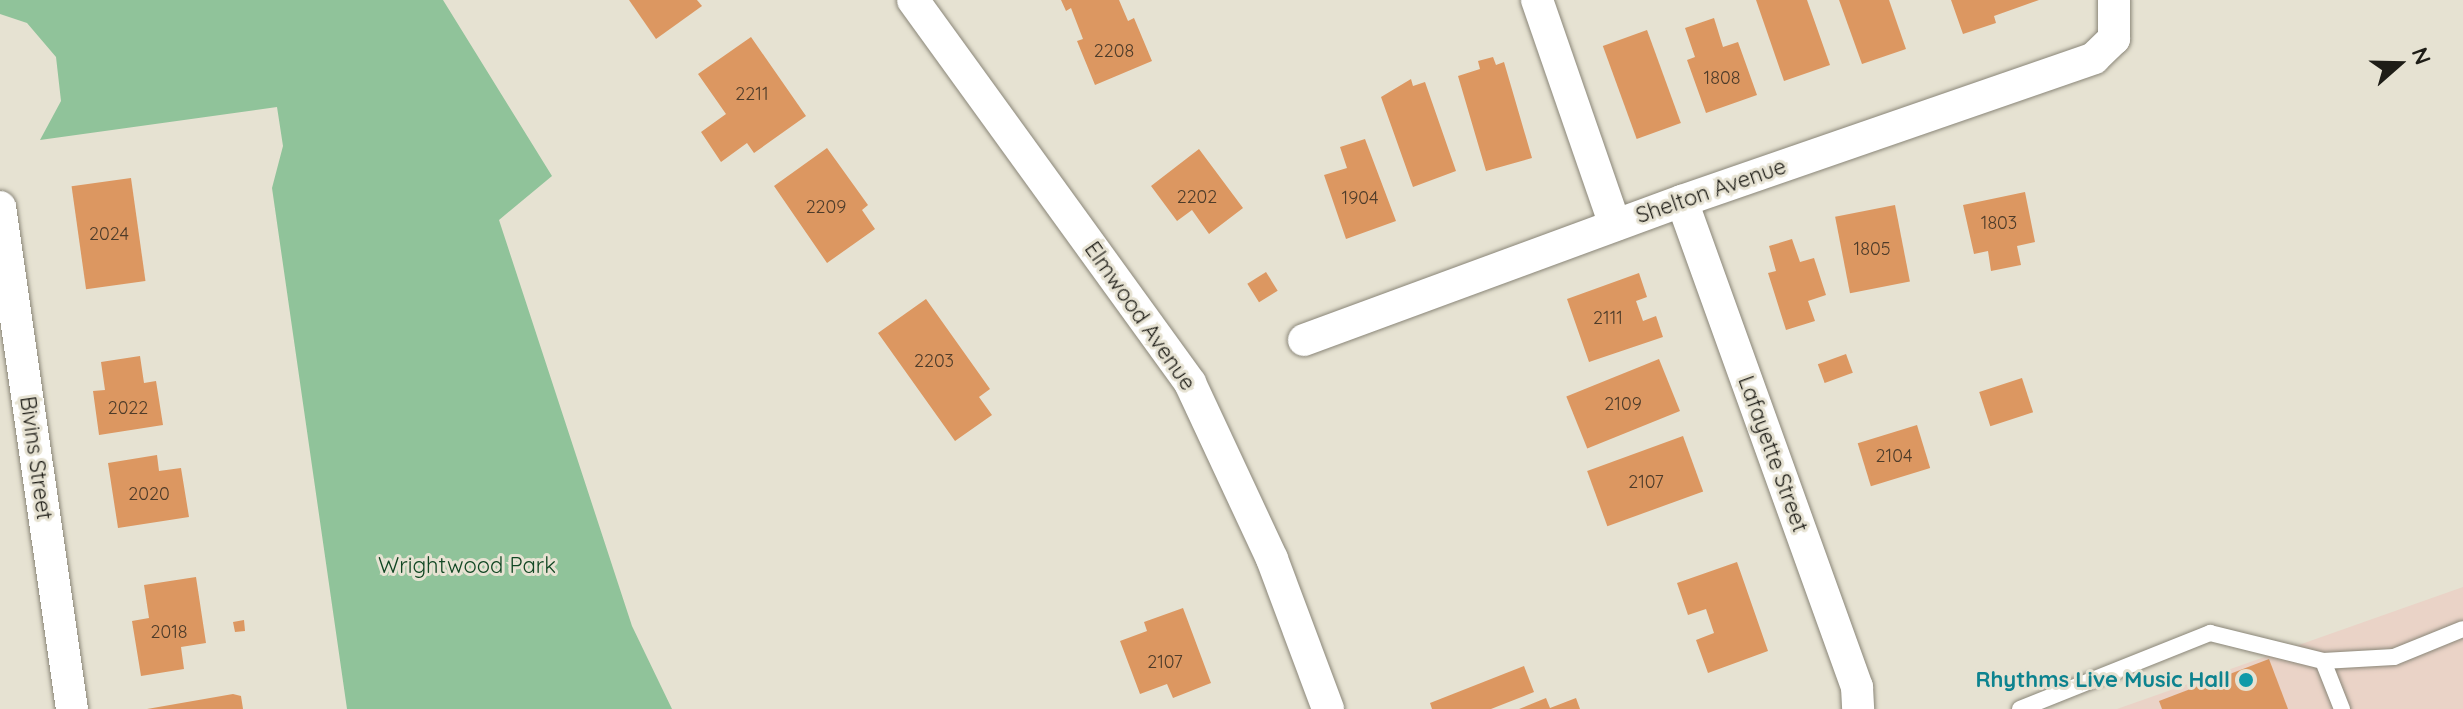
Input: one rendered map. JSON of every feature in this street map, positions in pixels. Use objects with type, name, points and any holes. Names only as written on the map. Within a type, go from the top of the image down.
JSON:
[{"type":"street","name":"Elmwood Avenue","points":[[913,0],[1190,383],[1272,559],[1328,709]]},
{"type":"street","points":[[1537,0],[1615,225]]},
{"type":"street","name":"Shelton Avenue","points":[[1304,340],[1682,201],[2094,58],[2114,39],[2114,0]]},
{"type":"street","name":"Lafayette Street","points":[[1682,201],[1857,687],[1858,709]]},
{"type":"street","name":"Bivins Street","points":[[0,207],[72,709]]},
{"type":"lane","points":[[2020,709],[2210,633],[2323,661],[2394,657],[2463,629]]},
{"type":"lane","points":[[2323,661],[2342,709]]},
{"type":"shaded area","points":[[2463,587],[2463,709],[2117,709]]},
{"type":"green space","name":"Wrightwood Park","points":[[0,0],[443,0],[552,176],[499,220],[632,626],[672,709],[347,709],[272,188],[283,146],[277,107],[40,140],[61,101],[56,57],[27,23],[0,14]]},
{"type":"building","points":[[629,0],[697,0],[702,6],[656,39]]},
{"type":"building","points":[[1061,0],[1119,0],[1128,21],[1134,18],[1152,61],[1095,85],[1077,41],[1083,39],[1071,8],[1066,11]]},
{"type":"building","points":[[1756,0],[1807,0],[1830,65],[1784,81]]},
{"type":"building","points":[[1839,0],[1889,0],[1906,49],[1862,64]]},
{"type":"building","points":[[1951,0],[2039,0],[1994,16],[1996,23],[1963,34]]},
{"type":"building","points":[[1714,18],[1723,47],[1738,42],[1757,95],[1706,113],[1687,60],[1695,57],[1685,28]]},
{"type":"building","points":[[1647,30],[1681,123],[1637,139],[1603,46]]},
{"type":"building","points":[[751,37],[806,116],[754,153],[747,143],[721,162],[701,132],[726,114],[698,74]]},
{"type":"building","points":[[1493,57],[1496,65],[1504,62],[1532,158],[1486,171],[1458,76],[1480,69],[1478,61]]},
{"type":"building","points":[[1411,79],[1413,86],[1425,82],[1456,171],[1413,187],[1381,97]]},
{"type":"building","points":[[1365,139],[1396,221],[1346,239],[1324,175],[1347,168],[1340,147]]},
{"type":"building","points":[[827,148],[868,205],[862,210],[875,229],[827,263],[774,186]]},
{"type":"building","points":[[1199,149],[1243,208],[1209,234],[1192,210],[1177,221],[1151,186]]},
{"type":"building","points":[[131,178],[145,281],[86,289],[72,186]]},
{"type":"building","points":[[2025,192],[2035,242],[2017,246],[2021,265],[1991,271],[1988,251],[1974,254],[1963,205]]},
{"type":"building","points":[[1895,205],[1910,282],[1850,293],[1835,217]]},
{"type":"building","points":[[1792,239],[1800,262],[1814,258],[1826,295],[1808,301],[1815,321],[1786,330],[1768,273],[1776,271],[1769,246]]},
{"type":"building","points":[[1266,272],[1278,291],[1259,302],[1247,284]]},
{"type":"building","points":[[1639,273],[1647,297],[1636,301],[1643,321],[1656,316],[1663,337],[1589,362],[1567,299]]},
{"type":"building","points":[[926,299],[990,389],[979,397],[992,415],[955,441],[878,333]]},
{"type":"building","points":[[1846,354],[1853,373],[1825,383],[1818,364]]},
{"type":"building","points":[[140,356],[144,383],[156,381],[163,425],[99,435],[93,391],[105,390],[101,362]]},
{"type":"building","points":[[1659,359],[1680,411],[1587,448],[1566,396]]},
{"type":"building","points":[[2022,378],[2033,412],[1990,426],[1979,392]]},
{"type":"building","points":[[1917,425],[1930,468],[1871,486],[1858,443]]},
{"type":"building","points":[[1683,436],[1703,491],[1607,526],[1587,471]]},
{"type":"building","points":[[157,455],[159,471],[181,468],[189,517],[118,528],[108,463]]},
{"type":"building","points":[[1737,562],[1768,651],[1708,673],[1696,640],[1714,633],[1706,609],[1688,615],[1677,583]]},
{"type":"building","points":[[196,577],[206,643],[181,647],[184,669],[141,676],[132,621],[149,618],[144,585]]},
{"type":"building","points":[[1183,608],[1211,683],[1173,698],[1167,684],[1140,694],[1120,641],[1147,631],[1144,622]]},
{"type":"building","points":[[244,620],[245,631],[235,632],[233,622]]},
{"type":"building","name":"Rhythms Live Music Hall","points":[[2269,659],[2288,709],[2162,709],[2159,701]]},
{"type":"building","points":[[1524,666],[1534,692],[1491,709],[1432,709],[1430,703]]},
{"type":"building","points":[[233,694],[241,696],[243,709],[147,709]]},
{"type":"building","points":[[1546,698],[1550,708],[1576,698],[1580,709],[1519,709]]},
{"type":"place","name":"Rhythms Live Music Hall","points":[[2246,680]]}]
